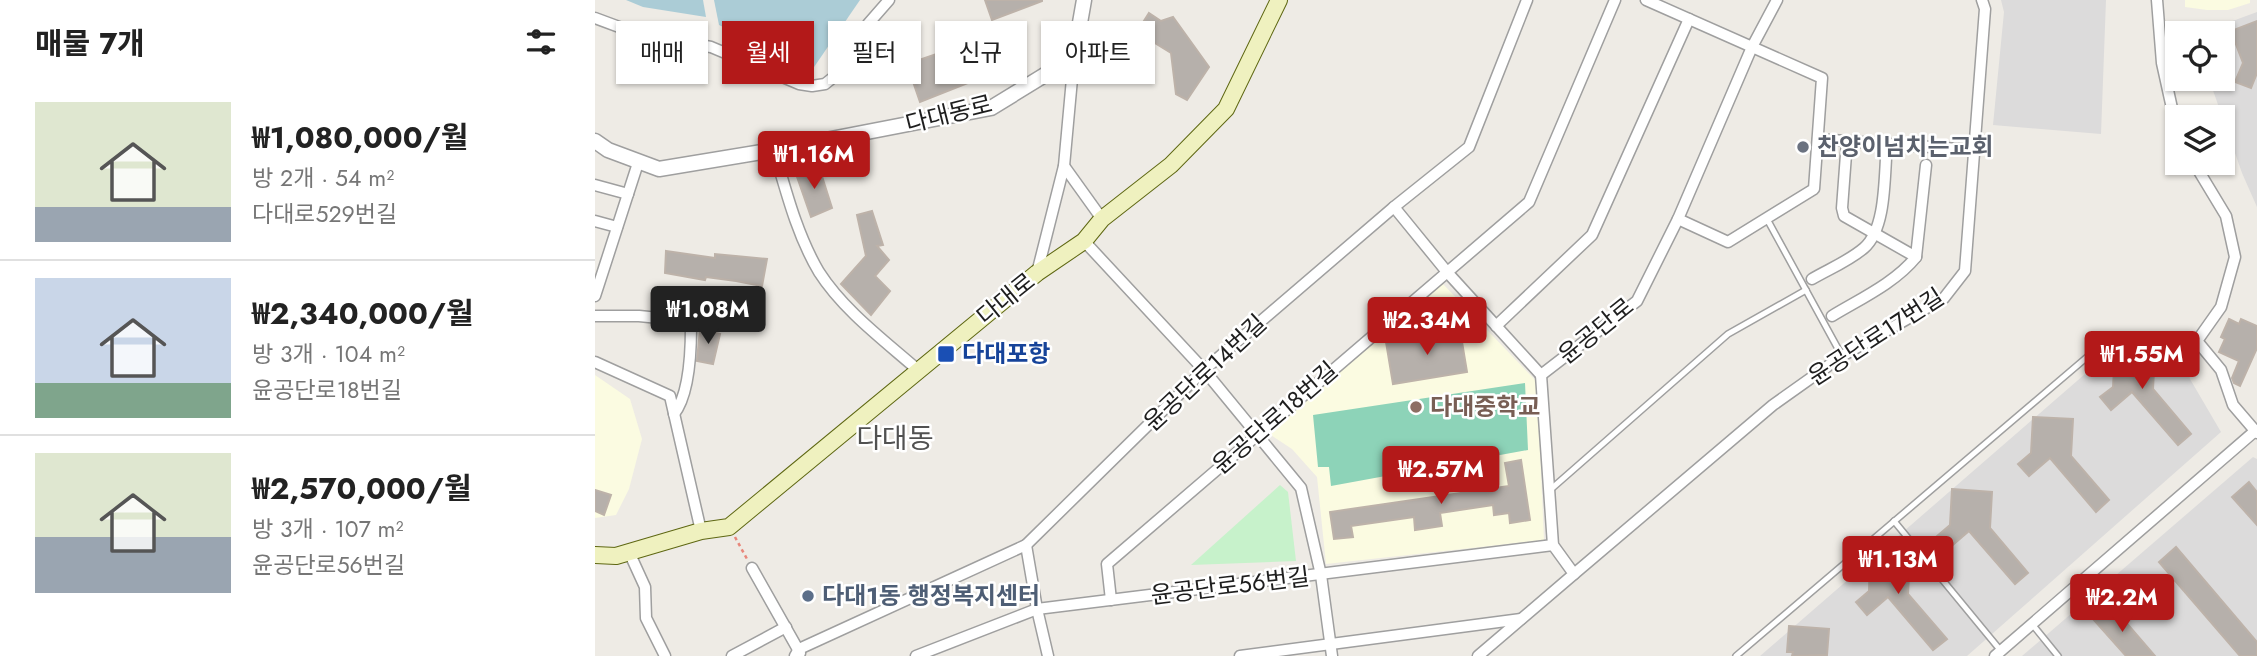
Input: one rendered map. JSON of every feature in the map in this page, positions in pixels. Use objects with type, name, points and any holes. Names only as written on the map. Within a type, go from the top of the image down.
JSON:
[{"type":"main road","name":"다대로","points":[[729,527],[1037,273],[1084,241],[1102,219],[1171,165],[1226,109],[1279,0]]},
{"type":"main road","points":[[595,555],[616,556],[701,531],[729,527]]},
{"type":"street","points":[[595,18],[638,33],[711,47],[799,84],[812,86],[825,84],[835,76],[868,24],[889,0]]},
{"type":"street","points":[[1080,21],[1084,0]]},
{"type":"street","name":"윤공단로14번길","points":[[798,654],[1026,545],[1204,370],[1394,207],[1469,147],[1527,0]]},
{"type":"street","name":"윤공단로18번길","points":[[1111,600],[1107,564],[1529,202],[1615,0]]},
{"type":"street","points":[[1646,0],[1822,78],[1814,188],[1728,242],[1678,219]]},
{"type":"street","name":"윤공단로","points":[[1553,545],[1541,375],[1637,301],[1678,219],[1752,47],[1777,0]]},
{"type":"street","name":"윤공단로17번길","points":[[1574,574],[1773,405],[1842,356],[1944,298],[1965,271],[1985,9],[1982,0]]},
{"type":"street","points":[[2157,0],[2162,63],[2171,105]]},
{"type":"street","points":[[1496,326],[1592,235],[1689,19]]},
{"type":"street","name":"다대동로","points":[[595,141],[608,150],[659,169],[991,108],[1041,77]]},
{"type":"street","points":[[1037,273],[1064,166],[1072,84]]},
{"type":"street","points":[[1818,139],[1973,150]]},
{"type":"street","points":[[1847,141],[1842,208],[1844,216],[1916,257]]},
{"type":"street","points":[[1812,279],[1865,247],[1875,235],[1880,220],[1887,144]]},
{"type":"street","points":[[774,150],[792,213],[819,272],[846,305],[919,371]]},
{"type":"street","points":[[595,296],[638,163]]},
{"type":"street","points":[[1832,316],[1887,282],[1909,266],[1916,257],[1926,165]]},
{"type":"street","points":[[1064,166],[1102,219]]},
{"type":"street","points":[[1998,654],[2256,432],[2233,405],[2221,370],[2197,341],[2221,307],[2235,257],[2226,216],[2201,175]]},
{"type":"street","points":[[595,185],[628,194]]},
{"type":"street","points":[[1394,207],[1447,272],[1541,375]]},
{"type":"street","points":[[595,221],[617,227]]},
{"type":"street","points":[[1084,241],[1204,370],[1301,488],[1321,575],[1331,651]]},
{"type":"street","points":[[595,316],[620,314],[679,320],[691,327],[691,351],[682,405],[674,414]]},
{"type":"street","points":[[595,362],[669,394],[701,531]]},
{"type":"street","points":[[1026,545],[1048,656]]},
{"type":"street","points":[[1478,656],[1574,574],[1553,545]]},
{"type":"street","name":"윤공단로56번길","points":[[916,656],[1037,608],[1553,545]]},
{"type":"street","points":[[629,552],[645,587],[646,618],[665,656]]},
{"type":"street","points":[[753,568],[798,654]]},
{"type":"street","points":[[1240,656],[1331,651],[1521,619]]},
{"type":"street","points":[[732,656],[786,627]]},
{"type":"lane","points":[[1767,219],[1842,356]]},
{"type":"lane","points":[[1549,491],[1728,334],[1806,290]]},
{"type":"lane","points":[[1736,656],[2113,335],[2197,341]]},
{"type":"lane","points":[[1894,522],[1998,654]]},
{"type":"lane","points":[[2032,624],[2058,656]]},
{"type":"path","points":[[729,527],[753,568]]},
{"type":"shaded area","points":[[2001,0],[2106,0],[2101,134],[1993,125],[2004,12]]},
{"type":"shaded area","points":[[2185,0],[2250,0],[2250,3],[2228,10],[2207,10],[2185,7]]},
{"type":"shaded area","points":[[2257,12],[2257,207],[2235,153],[2235,105],[2218,105],[2213,91],[2235,91],[2235,21],[2233,21]]},
{"type":"shaded area","name":"다대중학교","points":[[1442,283],[1537,382],[1544,540],[1326,564],[1317,477],[1292,449],[1266,432]]},
{"type":"shaded area","points":[[2115,348],[2185,353],[2190,379],[2221,432],[1967,656],[1760,656]]},
{"type":"shaded area","points":[[595,375],[630,399],[642,439],[629,489],[616,515],[595,518]]},
{"type":"shaded area","points":[[2253,457],[2257,459],[2257,656],[2022,656]]},
{"type":"green space","points":[[1525,383],[1528,450],[1331,486],[1329,467],[1318,467],[1313,415]]},
{"type":"green space","points":[[1280,485],[1288,492],[1296,561],[1191,565]]},
{"type":"water","points":[[626,0],[703,0],[706,17],[643,7]]},
{"type":"water","points":[[714,0],[860,0],[846,21],[828,21],[828,47],[814,67],[814,21],[722,21],[722,26],[719,25]]},
{"type":"building","points":[[985,0],[1042,0],[1042,1],[992,20]]},
{"type":"building","points":[[1149,13],[1161,21],[1173,17],[1209,67],[1187,100],[1176,94],[1171,53],[1155,43],[1155,21],[1144,21]]},
{"type":"building","points":[[2257,21],[2257,73],[2251,88],[2235,82],[2243,63],[2235,42],[2235,29]]},
{"type":"building","points":[[935,54],[935,84],[965,84],[920,102],[914,84],[921,84],[921,59]]},
{"type":"building","points":[[820,170],[832,208],[811,217],[795,171]]},
{"type":"building","points":[[872,211],[883,245],[877,246],[889,260],[875,276],[890,291],[871,315],[841,284],[866,256],[857,215]]},
{"type":"building","points":[[666,251],[715,258],[715,254],[767,259],[762,286],[665,273]]},
{"type":"building","points":[[2229,319],[2239,324],[2241,319],[2257,326],[2257,348],[2240,386],[2234,383],[2232,378],[2239,361],[2219,352],[2225,339],[2221,337]]},
{"type":"building","points":[[700,329],[720,334],[713,364],[697,361]]},
{"type":"building","points":[[1460,330],[1467,372],[1393,384],[1386,342]]},
{"type":"building","points":[[2115,351],[2155,353],[2153,389],[2191,434],[2178,445],[2132,392],[2111,410],[2100,397],[2113,387]]},
{"type":"building","points":[[2033,417],[2073,419],[2071,456],[2109,500],[2096,512],[2050,458],[2029,476],[2018,464],[2031,453]]},
{"type":"building","points":[[1521,460],[1530,520],[1510,523],[1509,513],[1494,515],[1493,505],[1440,513],[1442,526],[1415,530],[1414,517],[1351,526],[1353,537],[1334,539],[1330,512],[1509,486],[1505,463]]},
{"type":"building","points":[[2249,482],[2257,492],[2257,525],[2232,497]]},
{"type":"building","points":[[1952,489],[1992,492],[1990,528],[2028,573],[2015,584],[1969,531],[1948,549],[1937,536],[1950,525]]},
{"type":"building","points":[[595,490],[611,495],[604,515],[595,511]]},
{"type":"building","points":[[2176,547],[2257,642],[2257,656],[2240,656],[2159,562]]},
{"type":"building","points":[[1870,556],[1910,558],[1908,594],[1947,639],[1933,650],[1888,597],[1867,615],[1856,602],[1869,591]]},
{"type":"building","points":[[2111,605],[2155,656],[2126,656],[2094,620]]},
{"type":"building","points":[[1789,626],[1829,629],[1827,655],[1792,656],[1793,652],[1787,652]]},
{"type":"place","name":"찬양이넘치는교회","points":[[1803,147]]},
{"type":"place","name":"다대포항","points":[[946,354]]},
{"type":"place","name":"다대중학교","points":[[1416,407]]},
{"type":"place","name":"다대1동 행정복지센터","points":[[808,596]]},
{"type":"district","name":"다대동","points":[[895,438]]}]
